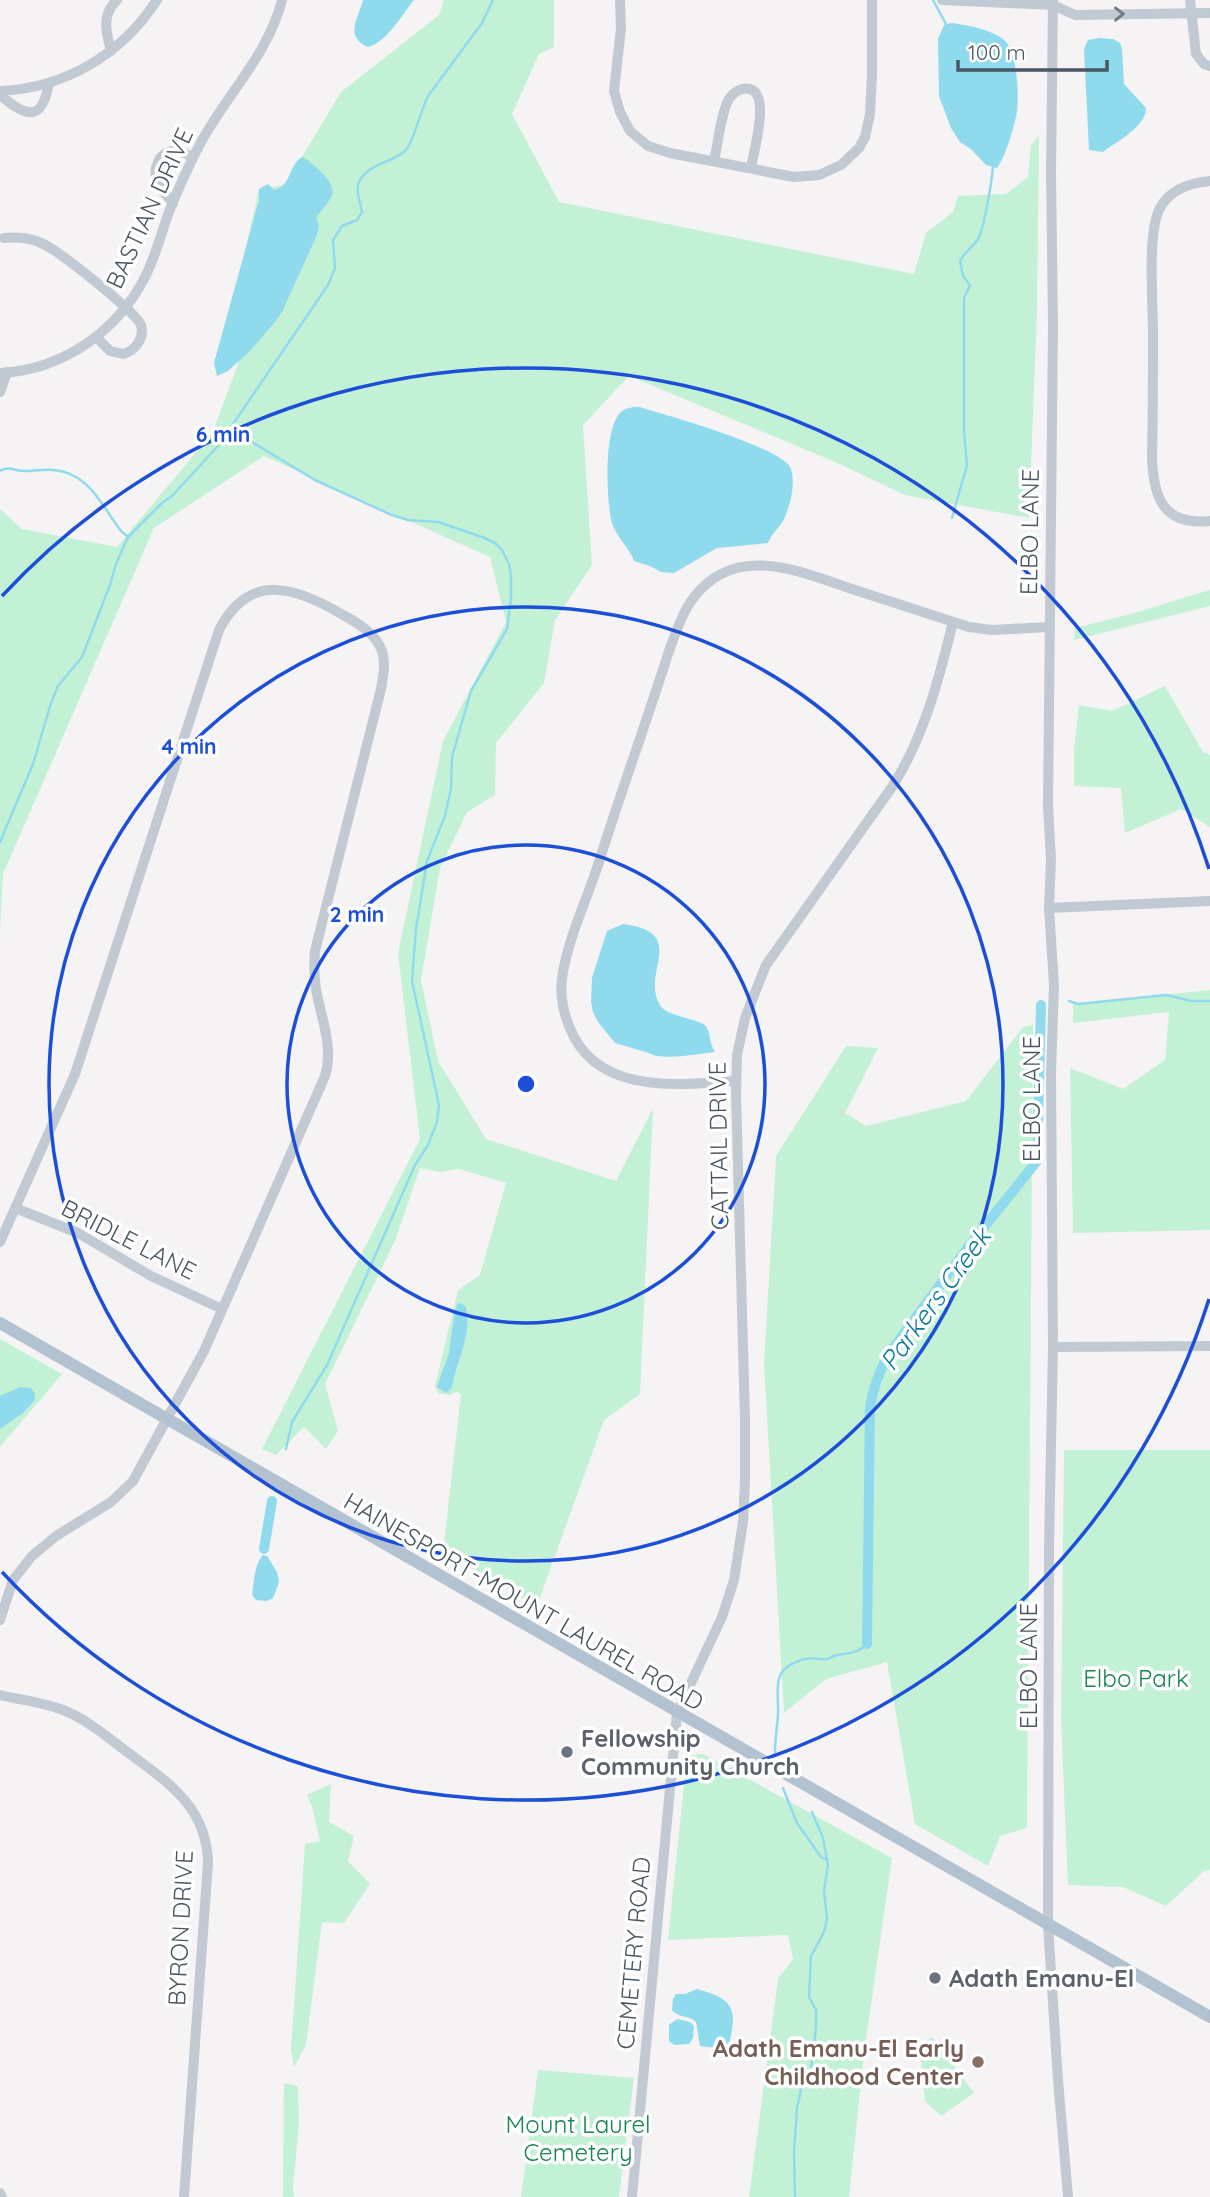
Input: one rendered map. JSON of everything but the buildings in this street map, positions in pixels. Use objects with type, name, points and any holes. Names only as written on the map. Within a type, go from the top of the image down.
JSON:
[{"type":"main road","name":"HAINESPORT-MOUNT LAUREL ROAD","points":[[0,1323],[1210,2017]]},
{"type":"street","points":[[111,51],[105,21],[110,7],[117,0]]},
{"type":"street","name":"BASTIAN DRIVE","points":[[3,372],[52,361],[77,350],[96,337],[126,307],[151,265],[173,203],[193,158],[217,115],[260,54],[273,28],[282,0]]},
{"type":"street","points":[[620,0],[621,28],[614,91],[616,102],[630,131],[648,145],[670,153],[794,177],[820,175],[841,165],[859,148],[865,137],[870,114],[874,50],[872,0]]},
{"type":"street","points":[[948,0],[1053,3],[1064,0]]},
{"type":"street","points":[[1190,0],[1196,54],[1199,60],[1210,66]]},
{"type":"street","points":[[0,93],[32,88],[83,69],[111,51],[137,26],[152,1]]},
{"type":"street","points":[[1053,3],[1075,15],[1210,13]]},
{"type":"street","name":"ELBO LANE","points":[[1053,3],[1049,908],[1054,985],[1051,1073],[1053,1347],[1049,1547],[1048,1925],[1068,2197]]},
{"type":"street","points":[[0,93],[15,107],[30,112],[37,111],[46,102],[49,83]]},
{"type":"street","points":[[714,161],[726,105],[738,90],[747,89],[755,93],[760,101],[761,111],[751,168]]},
{"type":"street","points":[[173,203],[156,181],[155,167],[158,160],[174,151],[193,158]]},
{"type":"street","points":[[1210,181],[1188,185],[1168,197],[1156,217],[1152,254],[1154,489],[1165,507],[1184,520],[1210,521]]},
{"type":"street","points":[[4,238],[29,239],[46,245],[126,307],[142,329],[139,342],[130,352],[117,353],[96,337]]},
{"type":"street","points":[[0,392],[3,372]]},
{"type":"street","points":[[736,1081],[648,1082],[610,1072],[598,1066],[579,1047],[567,1022],[561,994],[569,949],[680,622],[694,597],[715,578],[741,567],[770,565],[800,571],[969,627],[992,630],[1049,627]]},
{"type":"street","points":[[0,1242],[75,1074],[213,644],[222,624],[234,606],[244,598],[268,590],[295,592],[322,603],[369,632],[382,651],[384,662],[381,689],[315,951],[315,979],[329,1050],[328,1064],[204,1351],[133,1481],[99,1511],[43,1546],[21,1567],[7,1594],[0,1620]]},
{"type":"street","name":"CATTAIL DRIVE","points":[[677,1713],[722,1616],[734,1580],[742,1532],[745,1440],[736,1081],[737,1055],[745,1018],[758,982],[776,949],[886,797],[911,757],[923,726],[953,622]]},
{"type":"street","points":[[1049,908],[1210,901]]},
{"type":"street","name":"BRIDLE LANE","points":[[15,1208],[78,1233],[151,1276],[222,1309]]},
{"type":"street","points":[[1053,1347],[1210,1346]]},
{"type":"street","name":"BYRON DRIVE","points":[[0,1695],[65,1710],[88,1723],[175,1788],[200,1823],[208,1851],[208,1863],[184,2197]]},
{"type":"street","name":"CEMETERY ROAD","points":[[632,2197],[677,1713]]},
{"type":"green space","points":[[444,0],[554,0],[554,47],[539,54],[512,114],[559,202],[914,274],[926,233],[953,212],[958,196],[1006,194],[1028,177],[1031,145],[1039,135],[1037,312],[1029,518],[905,495],[833,461],[629,376],[583,425],[592,565],[555,620],[544,683],[496,743],[495,795],[467,812],[440,868],[421,980],[438,1061],[486,1139],[616,1181],[653,1108],[640,1394],[604,1420],[537,1606],[443,1552],[461,1394],[438,1393],[435,1386],[458,1290],[480,1275],[506,1183],[459,1169],[440,1172],[420,1168],[395,1241],[325,1384],[338,1431],[326,1449],[304,1427],[276,1455],[262,1449],[420,1139],[398,953],[443,741],[506,622],[490,557],[264,456],[154,528],[3,874],[0,933],[0,509],[22,529],[117,547],[213,432],[239,361],[217,376],[259,189],[285,185],[341,92],[439,15]]},
{"type":"green space","points":[[1210,590],[1210,606],[1074,640],[1075,628]]},
{"type":"green space","points":[[1165,686],[1203,752],[1210,755],[1210,827],[1181,809],[1125,833],[1121,788],[1074,786],[1074,750],[1079,705],[1112,711]]},
{"type":"green space","points":[[1210,990],[1210,1230],[1073,1233],[1070,1068],[1123,1089],[1165,1060],[1169,1012],[1073,1023],[1073,1004]]},
{"type":"green space","points":[[1033,1025],[1027,1828],[1000,1836],[988,1866],[915,1824],[887,1662],[826,1679],[784,1713],[764,1364],[776,1156],[846,1046],[878,1048],[845,1113],[866,1126],[966,1101],[1023,1027]]},
{"type":"green space","points":[[0,1339],[62,1374],[0,1447]]},
{"type":"green space","name":"Elbo Park","points":[[1064,1450],[1210,1450],[1210,1870],[1204,1871],[1166,1906],[1123,1887],[1068,1885],[1061,1720]]},
{"type":"green space","points":[[703,1754],[892,1858],[864,2054],[849,2197],[749,2197],[778,1979],[793,1959],[788,1935],[668,1940],[687,1755]]},
{"type":"green space","points":[[331,1784],[329,1822],[354,1836],[348,1861],[370,1884],[344,1923],[322,1922],[306,2045],[294,2067],[291,2050],[305,1844],[320,1841],[307,1795]]},
{"type":"green space","points":[[932,2037],[974,2093],[941,2116],[925,2101],[920,2049]]},
{"type":"green space","name":"Mount Laurel Cemetery","points":[[538,2070],[634,2078],[619,2197],[521,2197]]},
{"type":"green space","points":[[284,2083],[298,2086],[299,2125],[294,2197],[283,2197]]},
{"type":"water","points":[[363,0],[414,0],[388,34],[368,47],[356,38],[355,33]]},
{"type":"water","points":[[951,23],[991,33],[1003,39],[1012,53],[1017,76],[1017,109],[1008,144],[997,168],[986,165],[960,142],[951,128],[939,96],[938,39],[944,25]]},
{"type":"water","points":[[1113,39],[1120,43],[1124,84],[1146,108],[1145,115],[1136,127],[1103,152],[1089,150],[1084,49],[1088,40]]},
{"type":"water","points":[[302,157],[322,173],[333,190],[331,198],[316,218],[319,225],[317,235],[275,322],[250,351],[228,371],[217,376],[214,363],[259,200],[259,189],[268,184],[274,190],[280,188]]},
{"type":"water","points":[[639,407],[747,442],[784,461],[791,469],[792,495],[783,521],[768,543],[717,548],[674,573],[661,572],[634,561],[612,523],[608,499],[608,467],[614,423],[623,410]]},
{"type":"water","points":[[623,924],[643,929],[654,936],[659,945],[655,992],[660,1005],[668,1012],[705,1025],[715,1052],[680,1056],[655,1055],[615,1043],[598,1022],[591,1002],[592,978],[607,931]]},
{"type":"water","points":[[458,1303],[465,1305],[466,1336],[452,1388],[446,1393],[437,1387],[449,1353]]},
{"type":"water","points":[[20,1387],[31,1388],[35,1400],[23,1413],[0,1429],[0,1396]]},
{"type":"water","points":[[263,1555],[267,1556],[277,1572],[279,1582],[273,1598],[267,1601],[256,1600],[252,1595],[256,1569]]},
{"type":"water","points":[[697,1989],[720,1997],[732,2012],[731,2038],[724,2049],[700,2046],[696,2022],[672,2010],[676,1994]]},
{"type":"water","points":[[677,2019],[690,2022],[694,2026],[693,2038],[689,2044],[674,2045],[669,2041],[669,2025]]},
{"type":"waterway","points":[[0,842],[33,764],[58,686],[82,657],[128,537],[172,496],[218,446],[328,285],[335,268],[333,240],[342,226],[357,220],[362,212],[358,192],[361,178],[408,147],[428,96],[482,23],[493,0]]},
{"type":"waterway","points":[[933,0],[947,26]]},
{"type":"waterway","points":[[952,518],[967,465],[964,431],[964,298],[970,285],[963,276],[960,261],[980,234],[993,167]]},
{"type":"waterway","points":[[225,434],[252,442],[315,480],[392,515],[408,520],[438,522],[495,543],[502,550],[511,575],[507,629],[471,691],[452,757],[451,789],[445,816],[427,861],[416,929],[412,981],[439,1105],[437,1122],[428,1145],[415,1165],[327,1365],[292,1422],[286,1449]]},
{"type":"waterway","points":[[0,471],[54,470],[77,477],[94,492],[128,537]]},
{"type":"waterway","name":"Parkers Creek","points":[[1069,1001],[1078,1004],[1166,995],[1191,1001],[1210,1001]]},
{"type":"waterway","name":"Parkers Creek","points":[[867,1644],[870,1407],[873,1393],[888,1355],[969,1246],[1037,1161],[1041,1005]]},
{"type":"waterway","points":[[264,1549],[272,1501]]},
{"type":"waterway","name":"Parkers Creek","points":[[775,1753],[781,1673],[805,1659],[827,1659],[856,1651],[867,1644]]},
{"type":"waterway","name":"Parkers Creek","points":[[783,1788],[797,1823],[821,1857],[827,1860]]},
{"type":"waterway","name":"Parkers Creek","points":[[795,2197],[797,2108],[802,2085],[811,2070],[816,2027],[816,2010],[809,1997],[811,1956],[824,1932],[827,1918],[824,1891],[828,1865],[823,1838],[812,1812]]},
{"type":"place","name":"Fellowship Community Church","points":[[567,1752]]},
{"type":"place","name":"Adath Emanu-El","points":[[935,1978]]},
{"type":"place","name":"Adath Emanu-El Early Childhood Center","points":[[978,2062]]}]
